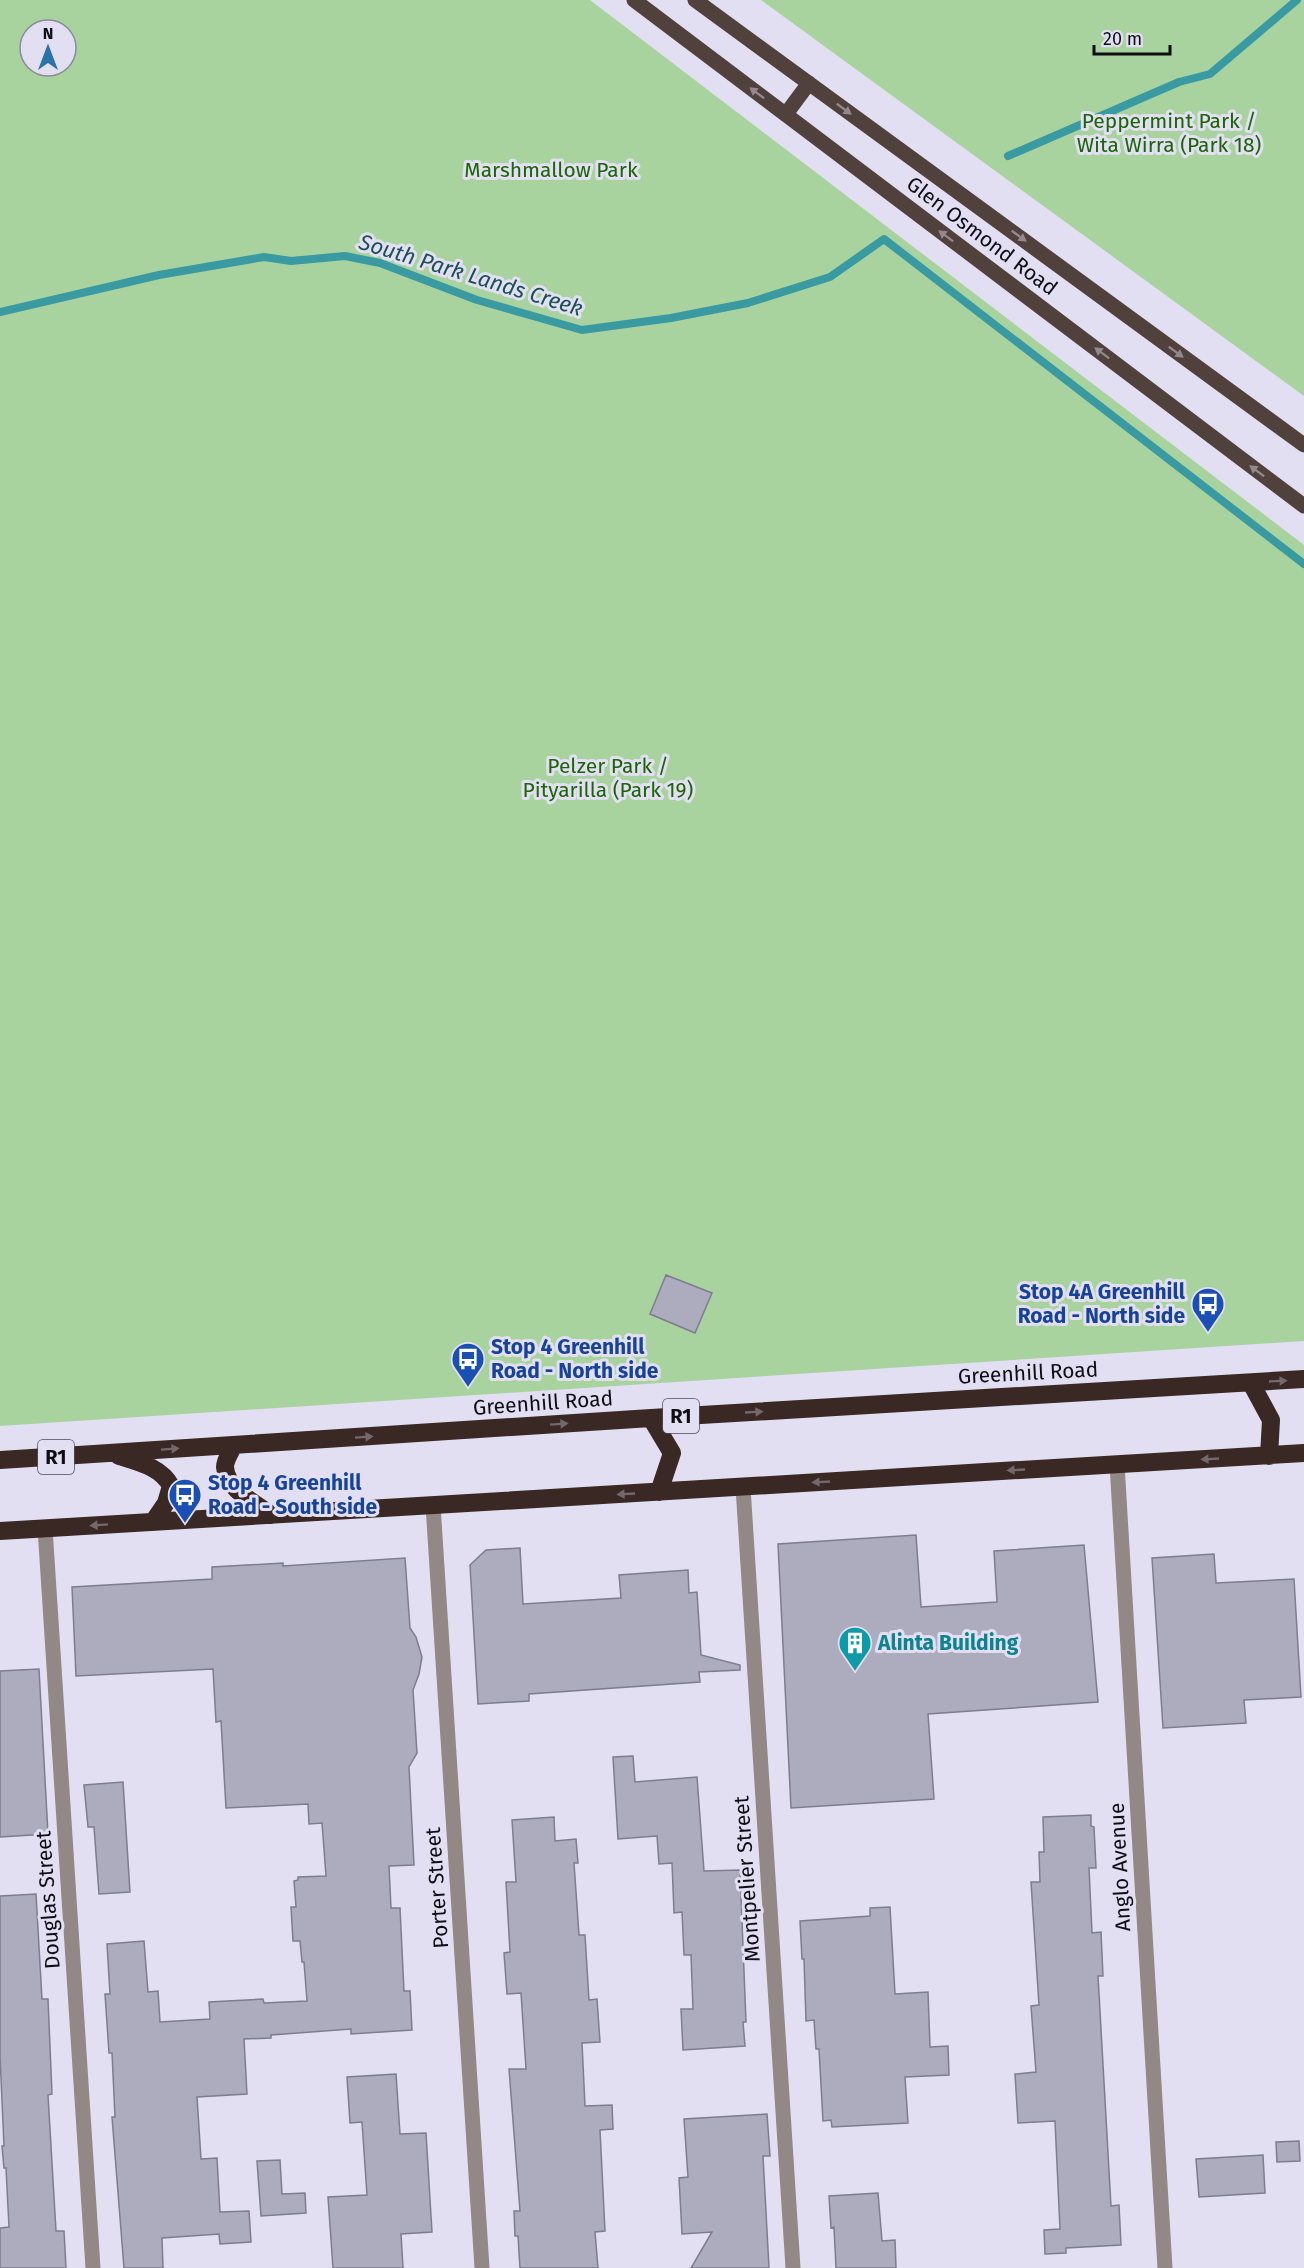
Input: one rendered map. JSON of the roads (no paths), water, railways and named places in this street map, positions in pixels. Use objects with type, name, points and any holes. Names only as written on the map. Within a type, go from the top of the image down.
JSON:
[{"type":"highway","name":"Greenhill Road","points":[[0,1460],[1304,1379]]},
{"type":"highway","points":[[1251,1383],[1272,1420],[1269,1456]]},
{"type":"highway","points":[[651,1418],[672,1454],[659,1492]]},
{"type":"highway","points":[[234,1444],[225,1465],[227,1476],[238,1491],[271,1515]]},
{"type":"highway","points":[[111,1454],[159,1471],[167,1478],[171,1486],[166,1503],[153,1522]]},
{"type":"highway","points":[[0,1531],[1304,1454]]},
{"type":"main road","name":"Glen Osmond Road","points":[[634,0],[1304,506]]},
{"type":"main road","name":"Glen Osmond Road","points":[[695,0],[1304,445]]},
{"type":"main road","points":[[786,114],[809,83]]},
{"type":"street","name":"Anglo Avenue","points":[[1117,1464],[1165,2268]]},
{"type":"street","name":"Montpelier Street","points":[[743,1486],[793,2268]]},
{"type":"street","name":"Porter Street","points":[[433,1505],[482,2268]]},
{"type":"street","name":"Douglas Street","points":[[45,1528],[93,2268]]},
{"type":"waterway","name":"South Park Lands Creek","points":[[1008,156],[1179,82],[1210,74],[1297,0]]},
{"type":"waterway","name":"South Park Lands Creek","points":[[0,312],[159,275],[264,257],[291,261],[345,256],[380,263],[477,300],[582,330],[671,318],[748,303],[830,277],[884,239],[1304,564]]},
{"type":"place","name":"Stop 4A Greenhill Road - North side","points":[[1208,1333]]},
{"type":"place","name":"Stop 4 Greenhill Road - North side","points":[[468,1388]]},
{"type":"place","name":"Stop 4 Greenhill Road - South side","points":[[185,1524]]},
{"type":"place","name":"Alinta Building","points":[[855,1672]]},
{"type":"park label","name":"Peppermint Park / Wita Wirra (Park 18)","points":[[1169,133]]},
{"type":"park label","name":"Marshmallow Park","points":[[551,170]]},
{"type":"park label","name":"Pelzer Park / Pityarilla (Park 19)","points":[[608,778]]}]
